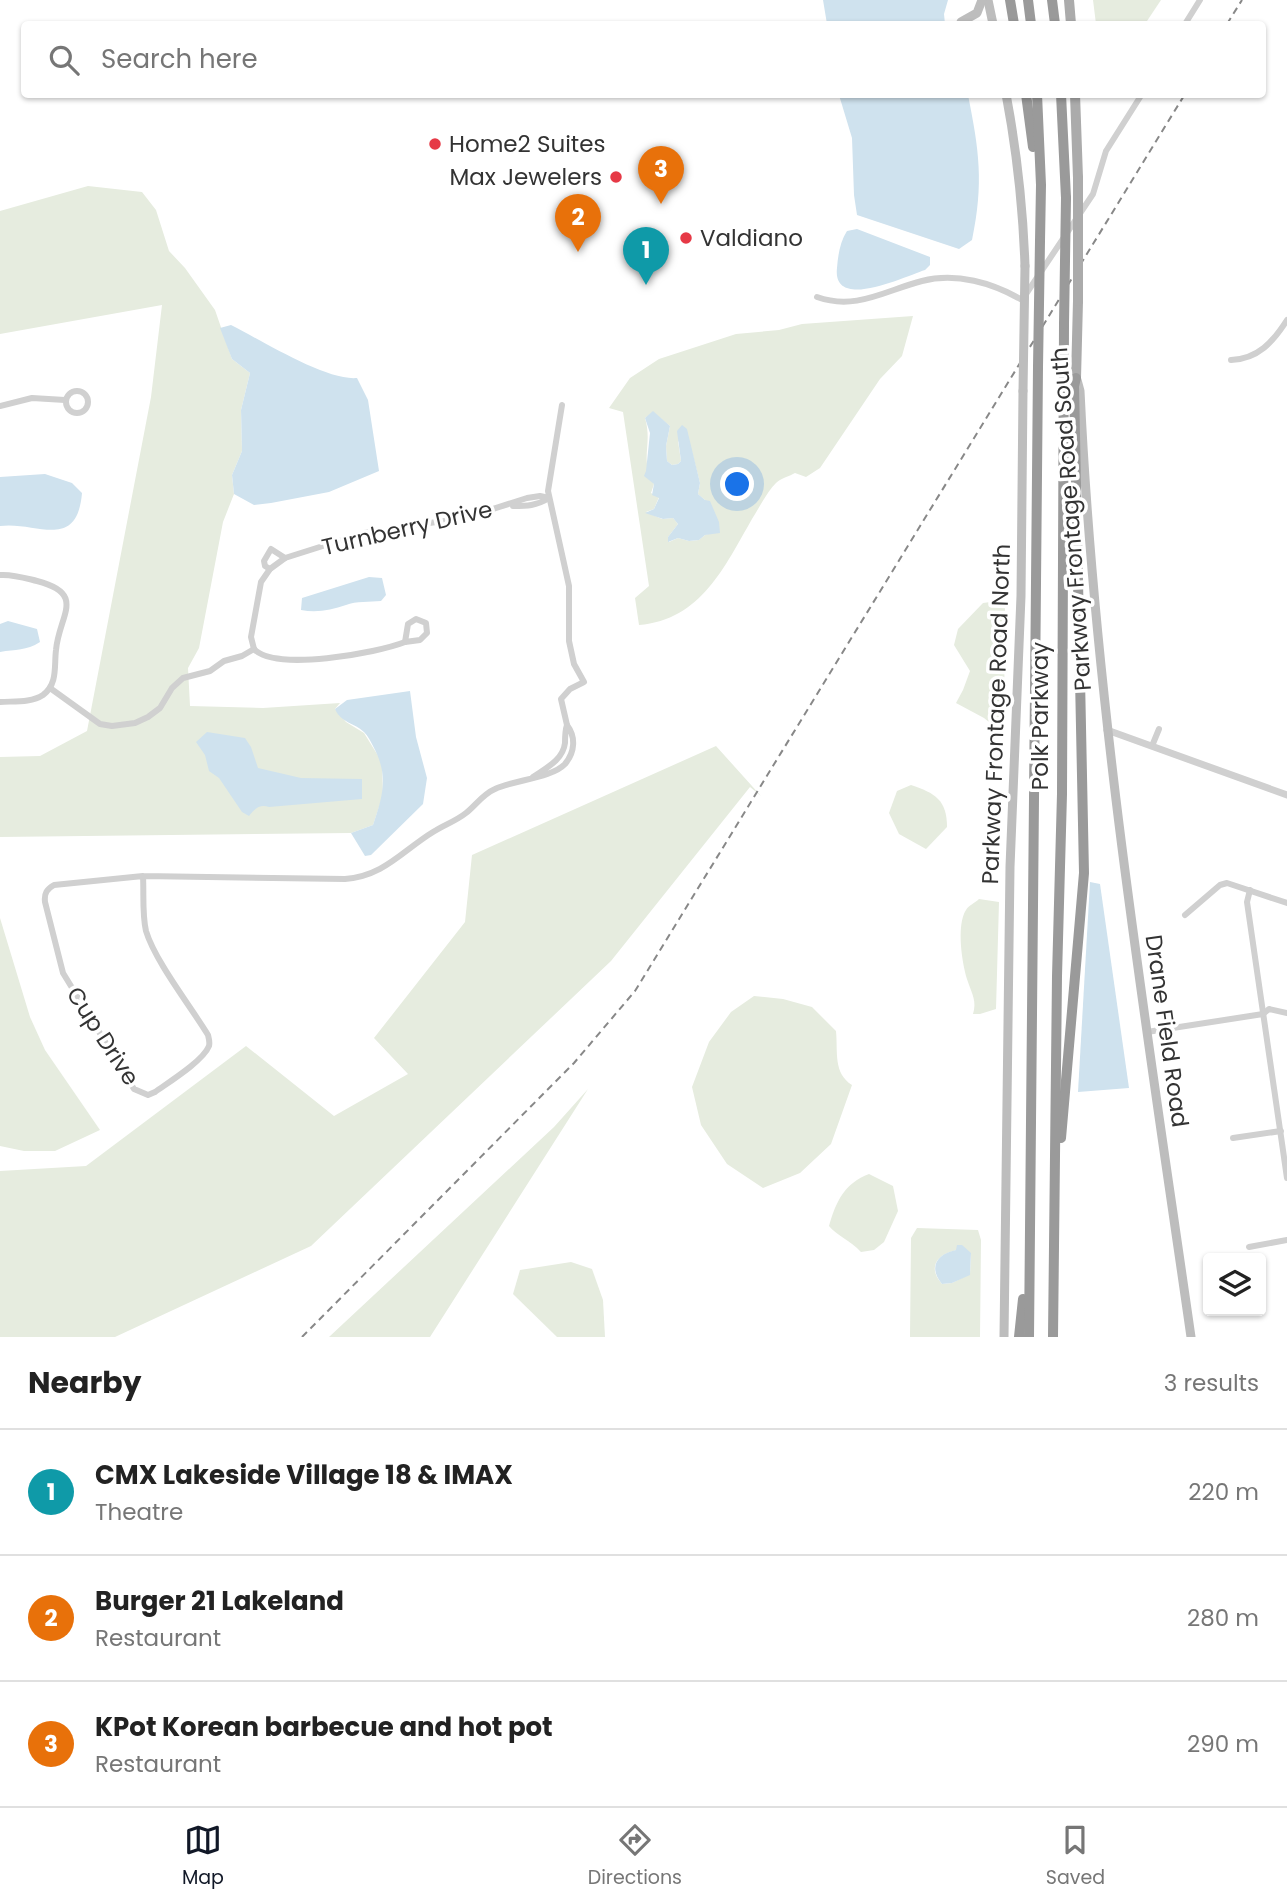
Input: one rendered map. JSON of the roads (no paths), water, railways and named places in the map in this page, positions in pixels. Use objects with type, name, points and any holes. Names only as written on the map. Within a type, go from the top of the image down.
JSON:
[{"type":"highway","points":[[1010,0],[1014,21]]},
{"type":"highway","points":[[1028,0],[1031,21]]},
{"type":"highway","points":[[1052,0],[1055,21]]},
{"type":"highway","points":[[1027,98],[1041,200]]},
{"type":"highway","name":"Polk Parkway","points":[[1029,1337],[1041,200],[1037,98]]},
{"type":"highway","name":"Polk Parkway","points":[[1053,1337],[1057,962],[1062,794],[1066,198],[1061,98]]},
{"type":"highway","points":[[1055,1214],[1084,873],[1074,462],[1076,378]]},
{"type":"highway","points":[[1019,1337],[1030,1220]]},
{"type":"main road","points":[[963,21],[977,13],[982,0]]},
{"type":"main road","points":[[988,0],[992,21]]},
{"type":"main road","points":[[1069,0],[1071,21]]},
{"type":"main road","name":"Parkway Frontage Road North","points":[[1004,1337],[1010,867],[1021,583],[1025,266],[1018,166],[1007,98]]},
{"type":"main road","name":"Parkway Frontage Road South","points":[[1075,98],[1078,178],[1076,378],[1080,391],[1107,730]]},
{"type":"main road","name":"Drane Field Road","points":[[1107,730],[1191,1337]]},
{"type":"street","points":[[1187,21],[1200,0]]},
{"type":"street","points":[[817,297],[835,302],[865,300],[921,281],[952,278],[988,284],[1022,300],[1093,194],[1106,151],[1139,98]]},
{"type":"street","points":[[1231,360],[1243,360],[1253,356],[1268,345],[1287,320]]},
{"type":"street","points":[[2,405],[32,398],[65,400]]},
{"type":"street","points":[[533,776],[551,765],[563,751],[567,725],[561,699],[570,689],[584,682],[574,664],[569,641],[569,586],[549,498],[549,478],[562,405]]},
{"type":"street","name":"Turnberry Drive","points":[[270,569],[285,558],[367,532],[388,532],[408,526],[465,519],[527,498],[549,498]]},
{"type":"street","points":[[285,558],[271,549],[264,561],[265,566],[270,569],[259,589],[251,637],[254,649],[262,657],[311,659],[349,655],[405,642]]},
{"type":"street","points":[[0,575],[9,574],[52,585],[65,596],[66,607],[56,648],[55,674],[50,688],[34,700],[0,702]]},
{"type":"street","points":[[50,688],[100,724],[112,726],[135,723],[160,708],[172,688],[183,678],[210,671],[224,661],[254,649]]},
{"type":"street","points":[[563,751],[571,754],[574,740],[573,732],[567,725]]},
{"type":"street","points":[[1152,746],[1159,729]]},
{"type":"street","points":[[1107,730],[1287,795]]},
{"type":"street","name":"Cup Drive","points":[[143,876],[144,923],[147,934],[210,1042],[208,1048],[193,1063],[148,1095],[134,1088],[63,973],[44,895],[48,888],[54,885],[143,876],[345,879],[371,875],[382,870],[434,831],[468,812],[489,792],[533,776],[553,772],[564,765],[571,754]]},
{"type":"street","points":[[1185,915],[1220,885],[1230,883],[1287,903]]},
{"type":"street","points":[[1250,890],[1247,902],[1287,1178]]},
{"type":"street","points":[[1147,1032],[1263,1014],[1269,1009],[1287,1013]]},
{"type":"street","points":[[1233,1138],[1281,1131]]},
{"type":"street","points":[[1249,1247],[1287,1240]]},
{"type":"water","points":[[823,0],[948,0],[945,21],[826,21]]},
{"type":"water","points":[[840,98],[969,98],[979,167],[978,201],[972,240],[959,249],[857,215],[852,138]]},
{"type":"water","points":[[857,229],[930,257],[930,265],[925,270],[887,284],[858,290],[846,288],[839,281],[839,253],[847,231]]},
{"type":"water","points":[[231,325],[311,367],[357,378],[368,400],[379,471],[329,492],[271,503],[254,505],[234,494],[232,475],[242,451],[241,410],[250,373],[232,359],[220,328]]},
{"type":"water","points":[[653,411],[670,426],[666,446],[667,461],[672,465],[681,461],[677,431],[682,425],[687,429],[700,483],[698,494],[710,501],[719,522],[720,533],[705,535],[699,540],[678,538],[668,542],[668,537],[678,524],[673,518],[663,519],[645,513],[654,509],[659,498],[652,495],[654,484],[644,476],[650,433],[645,418]]},
{"type":"water","points":[[45,474],[72,483],[82,493],[79,511],[72,522],[53,530],[0,526],[0,477]]},
{"type":"water","points":[[369,577],[382,578],[386,595],[381,601],[354,603],[324,610],[301,610],[302,598]]},
{"type":"water","points":[[8,621],[37,629],[40,642],[25,648],[0,652],[0,624]]},
{"type":"water","points":[[410,691],[416,737],[427,778],[423,804],[371,855],[365,856],[351,833],[373,825],[382,795],[381,766],[365,734],[344,720],[335,709],[347,700]]},
{"type":"water","points":[[207,732],[245,738],[258,768],[301,778],[362,779],[362,799],[263,806],[255,809],[249,816],[242,812],[219,778],[209,771],[205,755],[196,742]]},
{"type":"water","points":[[1090,882],[1100,884],[1129,1088],[1078,1092]]},
{"type":"water","points":[[957,1245],[962,1245],[971,1253],[970,1275],[952,1283],[942,1284],[935,1267],[940,1258],[956,1250]]},
{"type":"railway","points":[[1229,21],[1242,0]]},
{"type":"railway","points":[[302,1337],[574,1063],[635,991],[1183,98]]},
{"type":"place","name":"Home2 Suites","points":[[435,144]]},
{"type":"place","name":"Max Jewelers","points":[[616,177]]},
{"type":"place","name":"KPot Korean barbecue and hot pot","points":[[661,204]]},
{"type":"place","name":"Valdiano","points":[[686,238]]},
{"type":"place","name":"Burger 21 Lakeland","points":[[578,252]]},
{"type":"place","name":"CMX Lakeside Village 18 & IMAX","points":[[646,285]]}]
